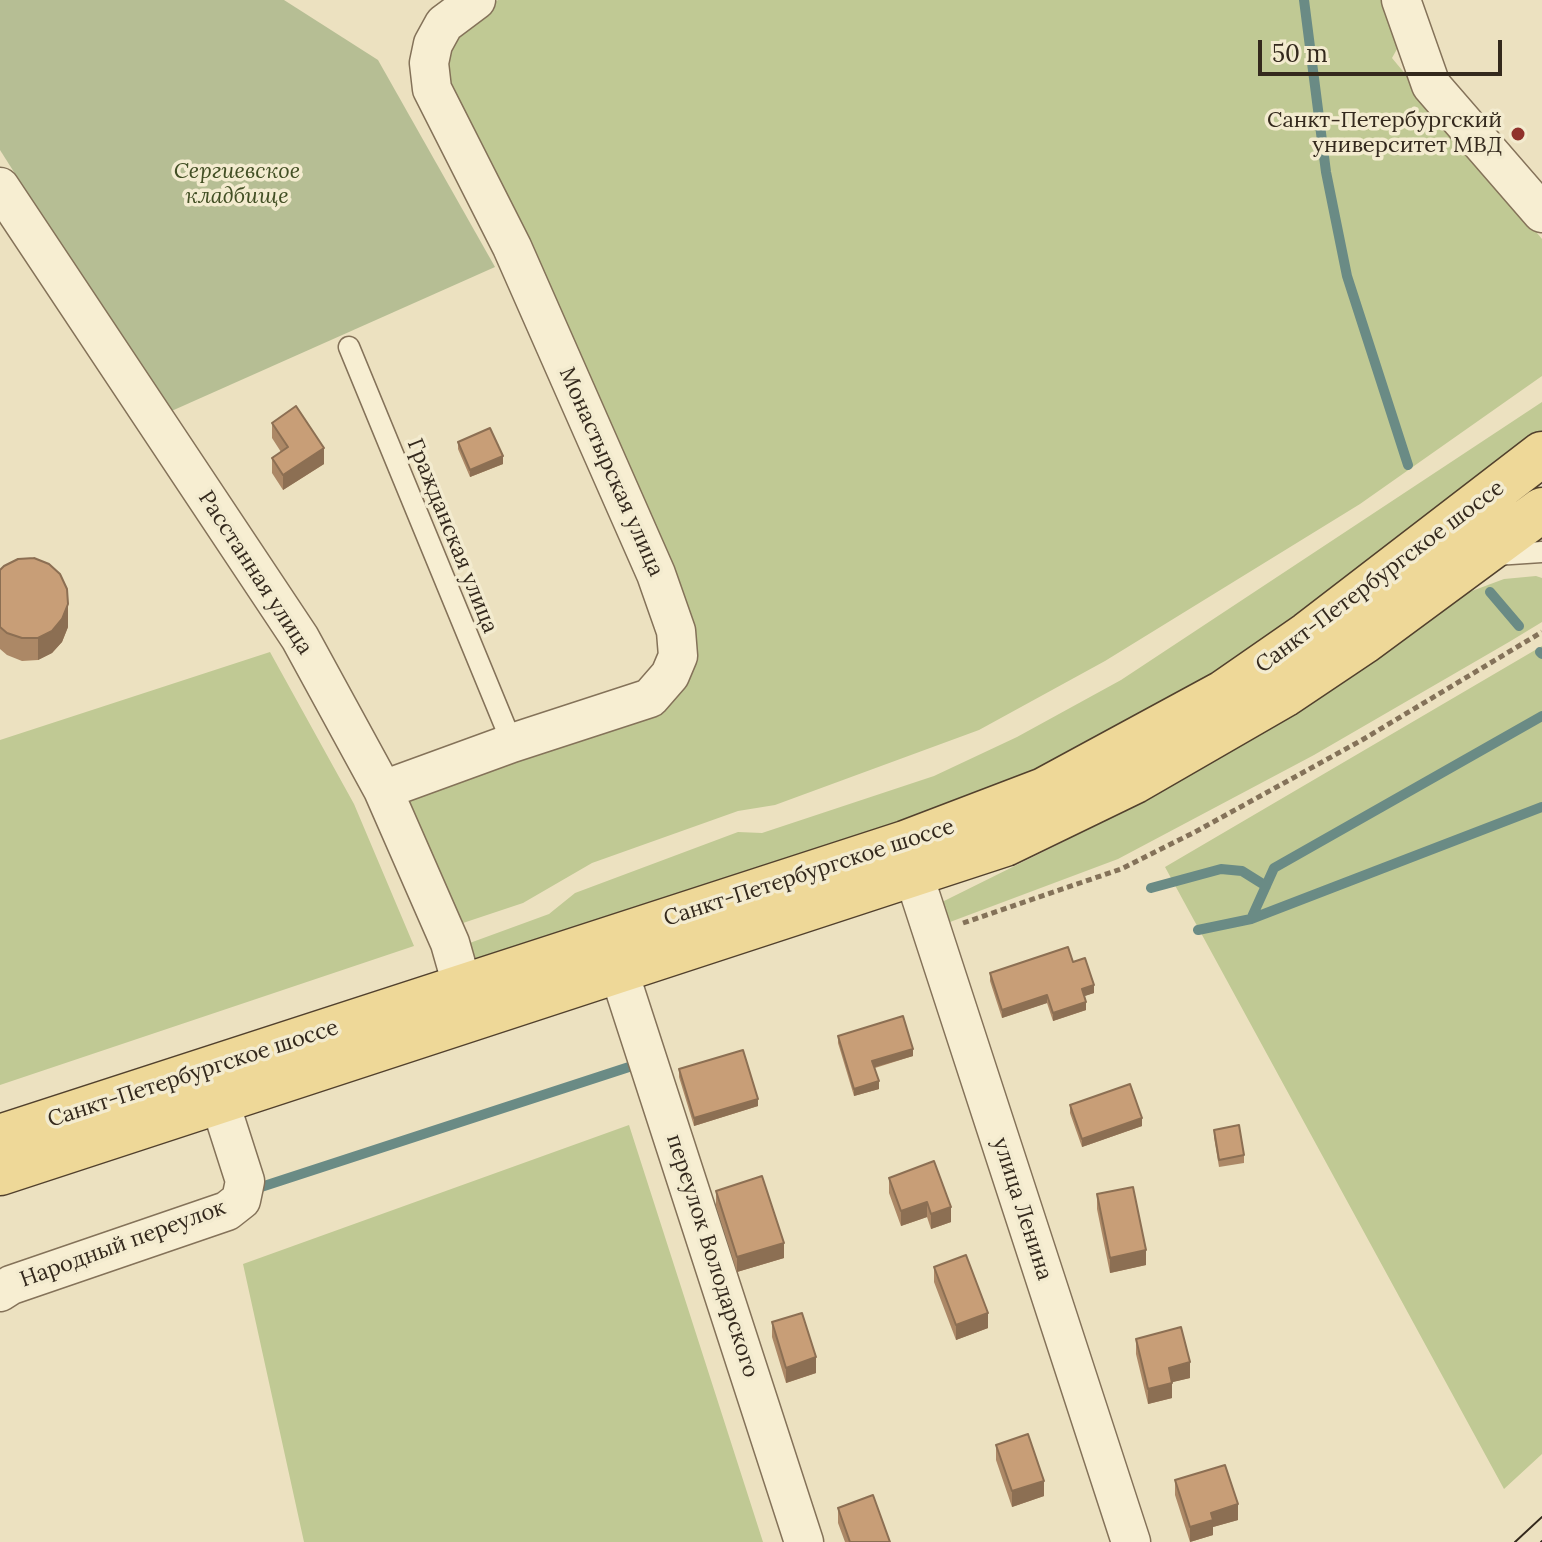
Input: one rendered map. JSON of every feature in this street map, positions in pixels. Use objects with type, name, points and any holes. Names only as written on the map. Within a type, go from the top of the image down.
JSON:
[{"type":"main road","name":"Санкт-Петербургское шоссе","points":[[0,1137],[905,843],[1044,790],[1223,693],[1308,634],[1542,454]]},
{"type":"main road","name":"Санкт-Петербургское шоссе","points":[[0,1173],[1005,844],[1135,781],[1284,695],[1363,642],[1542,510]]},
{"type":"street","name":"Монастырская улица","points":[[383,790],[512,743],[650,698],[670,675],[678,656],[676,631],[656,574],[512,247],[432,89],[429,63],[433,44],[444,24],[476,0]]},
{"type":"street","points":[[1401,0],[1431,85],[1542,213]]},
{"type":"street","name":"Расстанная улица","points":[[0,187],[300,638],[383,790],[450,943],[462,985]]},
{"type":"street","name":"улица Ленина","points":[[914,876],[1131,1542]]},
{"type":"street","name":"переулок Володарского","points":[[618,969],[804,1542]]},
{"type":"street","name":"Народный переулок","points":[[0,1292],[11,1285],[227,1211],[241,1200],[245,1181],[220,1103]]},
{"type":"lane","name":"Гражданская улица","points":[[349,347],[512,743]]},
{"type":"lane","points":[[1476,558],[1542,552]]},
{"type":"path","points":[[950,928],[1121,869],[1362,740],[1542,632]]},
{"type":"green space","name":"Сергиевское кладбище","points":[[0,0],[284,0],[378,60],[495,267],[167,413],[0,150]]},
{"type":"green space","points":[[498,0],[1384,0],[1397,49],[1392,58],[1542,239],[1542,376],[1360,504],[1105,661],[979,730],[775,805],[738,811],[592,863],[523,903],[454,926],[400,804],[655,706],[694,645],[450,98],[446,64],[455,33]]},
{"type":"green space","points":[[1542,402],[1542,437],[1291,627],[1080,752],[899,824],[481,959],[475,958],[467,944],[549,914],[575,893],[738,832],[762,833],[934,776],[1017,737],[1121,680]]},
{"type":"green space","points":[[1542,578],[1542,622],[1509,642],[1314,755],[1118,859],[950,922],[942,902],[1063,842],[1292,708],[1453,598],[1504,579]]},
{"type":"green space","points":[[1542,646],[1542,1454],[1504,1489],[1165,867]]},
{"type":"green space","points":[[270,652],[354,804],[414,946],[0,1085],[0,740]]},
{"type":"green space","points":[[629,1125],[763,1542],[304,1542],[243,1264]]},
{"type":"building","points":[[296,406],[324,448],[283,475],[272,458],[288,447],[272,423]]},
{"type":"building","points":[[490,428],[503,456],[470,470],[458,442]]},
{"type":"building","points":[[34,558],[49,564],[60,574],[67,589],[68,604],[62,619],[52,631],[38,638],[22,638],[0,627],[0,570],[18,559]]},
{"type":"building","points":[[1068,947],[1073,962],[1085,958],[1094,985],[1082,989],[1086,1002],[1053,1013],[1047,995],[1002,1010],[990,973]]},
{"type":"building","points":[[903,1016],[913,1049],[872,1061],[879,1081],[854,1089],[838,1036]]},
{"type":"building","points":[[743,1050],[758,1099],[694,1118],[679,1069]]},
{"type":"building","points":[[1130,1084],[1142,1118],[1082,1139],[1070,1105]]},
{"type":"building","points":[[1239,1125],[1244,1155],[1219,1160],[1214,1130]]},
{"type":"building","points":[[934,1161],[951,1207],[931,1214],[927,1202],[901,1211],[889,1178]]},
{"type":"building","points":[[762,1176],[784,1243],[737,1257],[716,1191]]},
{"type":"building","points":[[1133,1187],[1146,1250],[1110,1258],[1097,1194]]},
{"type":"building","points":[[966,1255],[988,1313],[956,1325],[934,1267]]},
{"type":"building","points":[[802,1313],[816,1357],[786,1368],[772,1322]]},
{"type":"building","points":[[1181,1327],[1190,1362],[1169,1368],[1172,1383],[1148,1389],[1136,1339]]},
{"type":"building","points":[[1028,1434],[1044,1481],[1012,1491],[996,1445]]},
{"type":"building","points":[[1225,1465],[1238,1504],[1211,1513],[1213,1520],[1190,1527],[1175,1480]]},
{"type":"building","points":[[873,1495],[890,1542],[850,1542],[838,1508]]},
{"type":"waterway","points":[[1304,0],[1326,172],[1347,276],[1408,465]]},
{"type":"waterway","points":[[1490,592],[1519,626]]},
{"type":"waterway","points":[[1251,919],[1274,868],[1542,716]]},
{"type":"waterway","points":[[1198,930],[1251,919],[1542,807]]},
{"type":"waterway","points":[[1151,888],[1221,869],[1242,871],[1266,886]]},
{"type":"waterway","points":[[258,1188],[629,1067]]},
{"type":"tram line","points":[[1515,1542],[1542,1517]]},
{"type":"place","name":"Санкт-Петербургский университет МВД","points":[[1518,134]]}]
